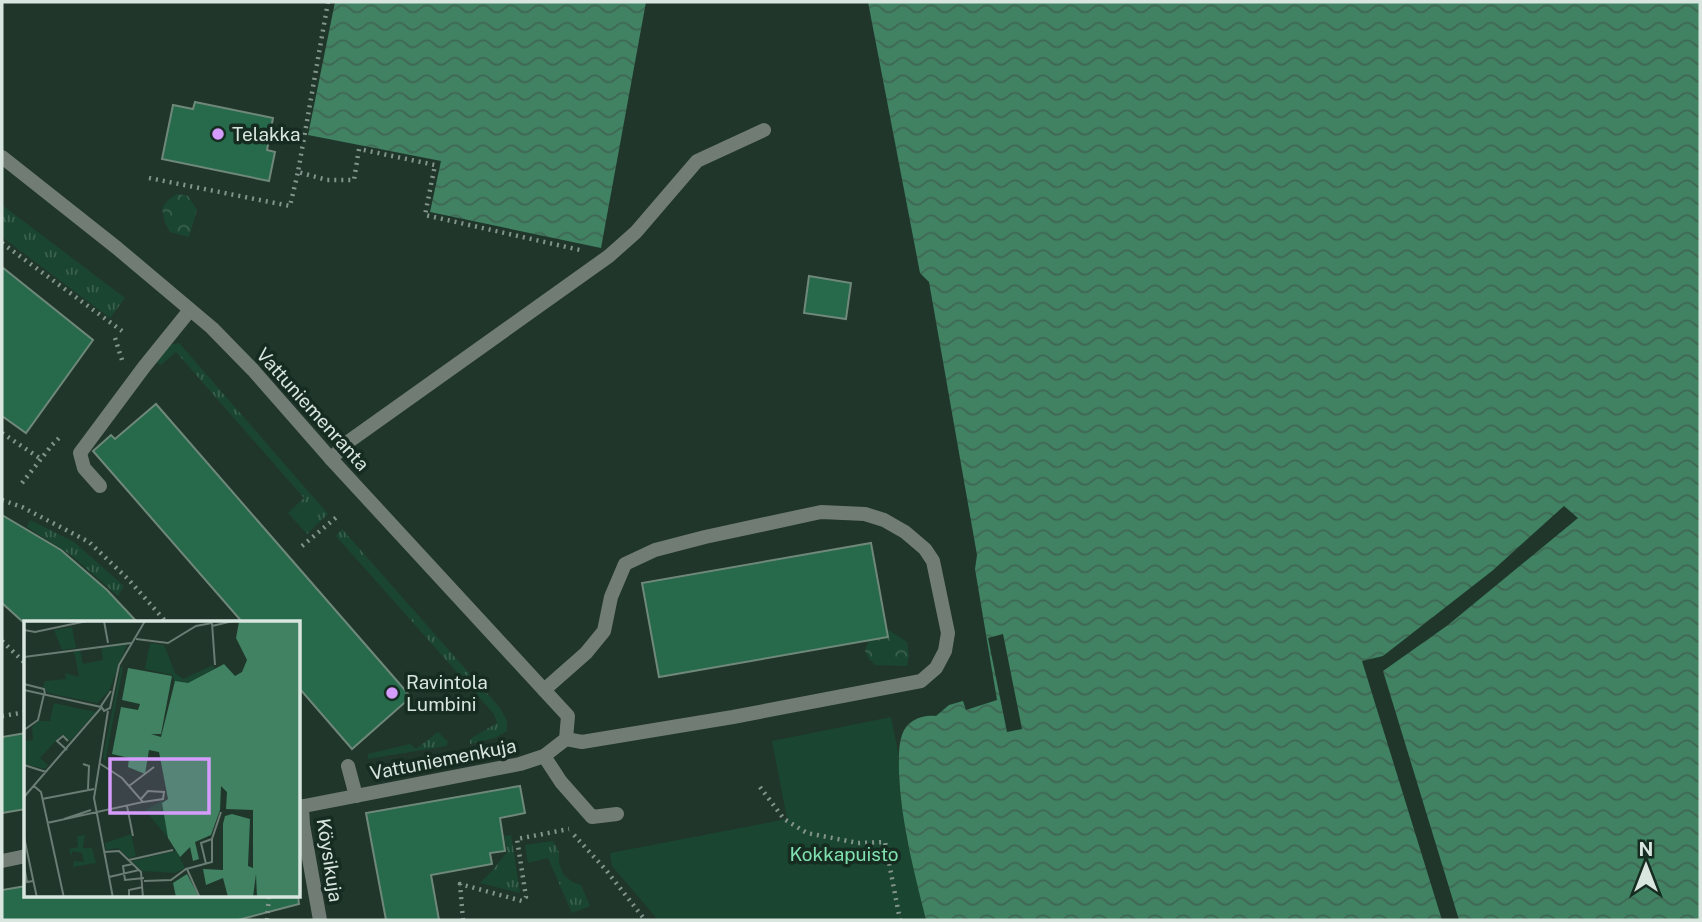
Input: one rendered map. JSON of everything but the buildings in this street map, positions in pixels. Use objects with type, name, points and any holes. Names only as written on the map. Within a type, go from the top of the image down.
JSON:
[{"type":"street","points":[[331,459],[348,442],[608,256],[636,232],[697,161],[764,130]]},
{"type":"street","name":"Vattuniemenranta","points":[[2,157],[212,328],[253,370],[331,459],[568,716],[566,739]]},
{"type":"street","points":[[100,486],[84,468],[80,453],[190,310]]},
{"type":"street","points":[[544,690],[586,653],[604,631],[611,597],[625,564],[655,550],[821,512],[865,514],[884,520],[905,532],[925,549],[933,561],[948,633],[945,651],[936,668],[921,681],[733,717],[582,742],[566,739]]},
{"type":"street","name":"Vattuniemenkuja","points":[[301,806],[520,764],[544,756],[566,739]]},
{"type":"street","points":[[544,756],[561,782],[592,817],[617,814]]},
{"type":"street","points":[[348,766],[356,796]]},
{"type":"street","name":"Köysikuja","points":[[301,812],[320,920]]},
{"type":"street","points":[[2,861],[24,856]]},
{"type":"path","points":[[149,178],[290,206],[328,2]]},
{"type":"path","points":[[298,172],[327,180],[354,180],[359,149],[435,166],[425,215],[608,256]]},
{"type":"path","points":[[2,243],[122,331]]},
{"type":"path","points":[[116,338],[120,355]]},
{"type":"path","points":[[2,433],[41,459]]},
{"type":"path","points":[[2,500],[22,507],[89,542],[128,579],[165,621]]},
{"type":"path","points":[[302,545],[338,516]]},
{"type":"path","points":[[2,641],[24,662]]},
{"type":"path","points":[[2,716],[24,712]]},
{"type":"path","points":[[760,787],[784,819],[807,833],[858,843],[885,842],[900,920]]},
{"type":"path","points":[[561,819],[645,920]]},
{"type":"path","points":[[463,920],[460,884],[522,901],[526,897],[517,839],[569,829]]},
{"type":"path","points":[[267,920],[269,898]]},
{"type":"green space","points":[[177,194],[188,196],[197,210],[189,237],[170,232],[165,223],[162,208]]},
{"type":"green space","points":[[2,205],[125,298],[110,318],[2,237]]},
{"type":"green space","points":[[179,343],[328,514],[307,534],[288,513],[304,498],[176,352],[161,365],[157,363],[157,359],[172,344]]},
{"type":"green space","points":[[30,520],[74,542],[124,586],[118,596],[71,555],[27,527]]},
{"type":"green space","points":[[342,529],[500,708],[507,721],[507,731],[495,738],[470,744],[470,739],[497,723],[494,714],[336,536]]},
{"type":"green space","points":[[875,621],[907,642],[907,666],[875,665],[869,659],[865,651]]},
{"type":"green space","name":"Kokkapuisto","points":[[891,717],[899,757],[906,836],[926,920],[658,920],[612,866],[610,853],[787,819],[772,741]]},
{"type":"green space","points":[[438,732],[448,742],[446,746],[368,759],[368,754],[410,744],[416,749]]},
{"type":"green space","points":[[511,835],[520,893],[480,883],[507,852],[504,836]]},
{"type":"green space","points":[[553,841],[559,852],[563,874],[572,882],[581,885],[590,906],[572,913],[548,858],[528,863],[525,845]]},
{"type":"water","points":[[335,2],[646,2],[601,248],[430,212],[441,161],[308,135]]},
{"type":"water","points":[[868,2],[1700,2],[1700,920],[926,920],[902,810],[899,749],[902,735],[911,722],[920,717],[936,716],[949,705],[963,701],[966,710],[997,700],[975,569],[977,555],[929,282],[920,273]]},
{"type":"pier","points":[[1564,506],[1578,518],[1448,625],[1383,671],[1459,920],[1442,920],[1362,661],[1383,656],[1492,571]]},
{"type":"pier","points":[[1003,634],[1022,729],[1007,732],[988,638]]},
{"type":"place","name":"Telakka","points":[[218,134]]},
{"type":"place","name":"Ravintola Lumbini","points":[[392,693]]}]
